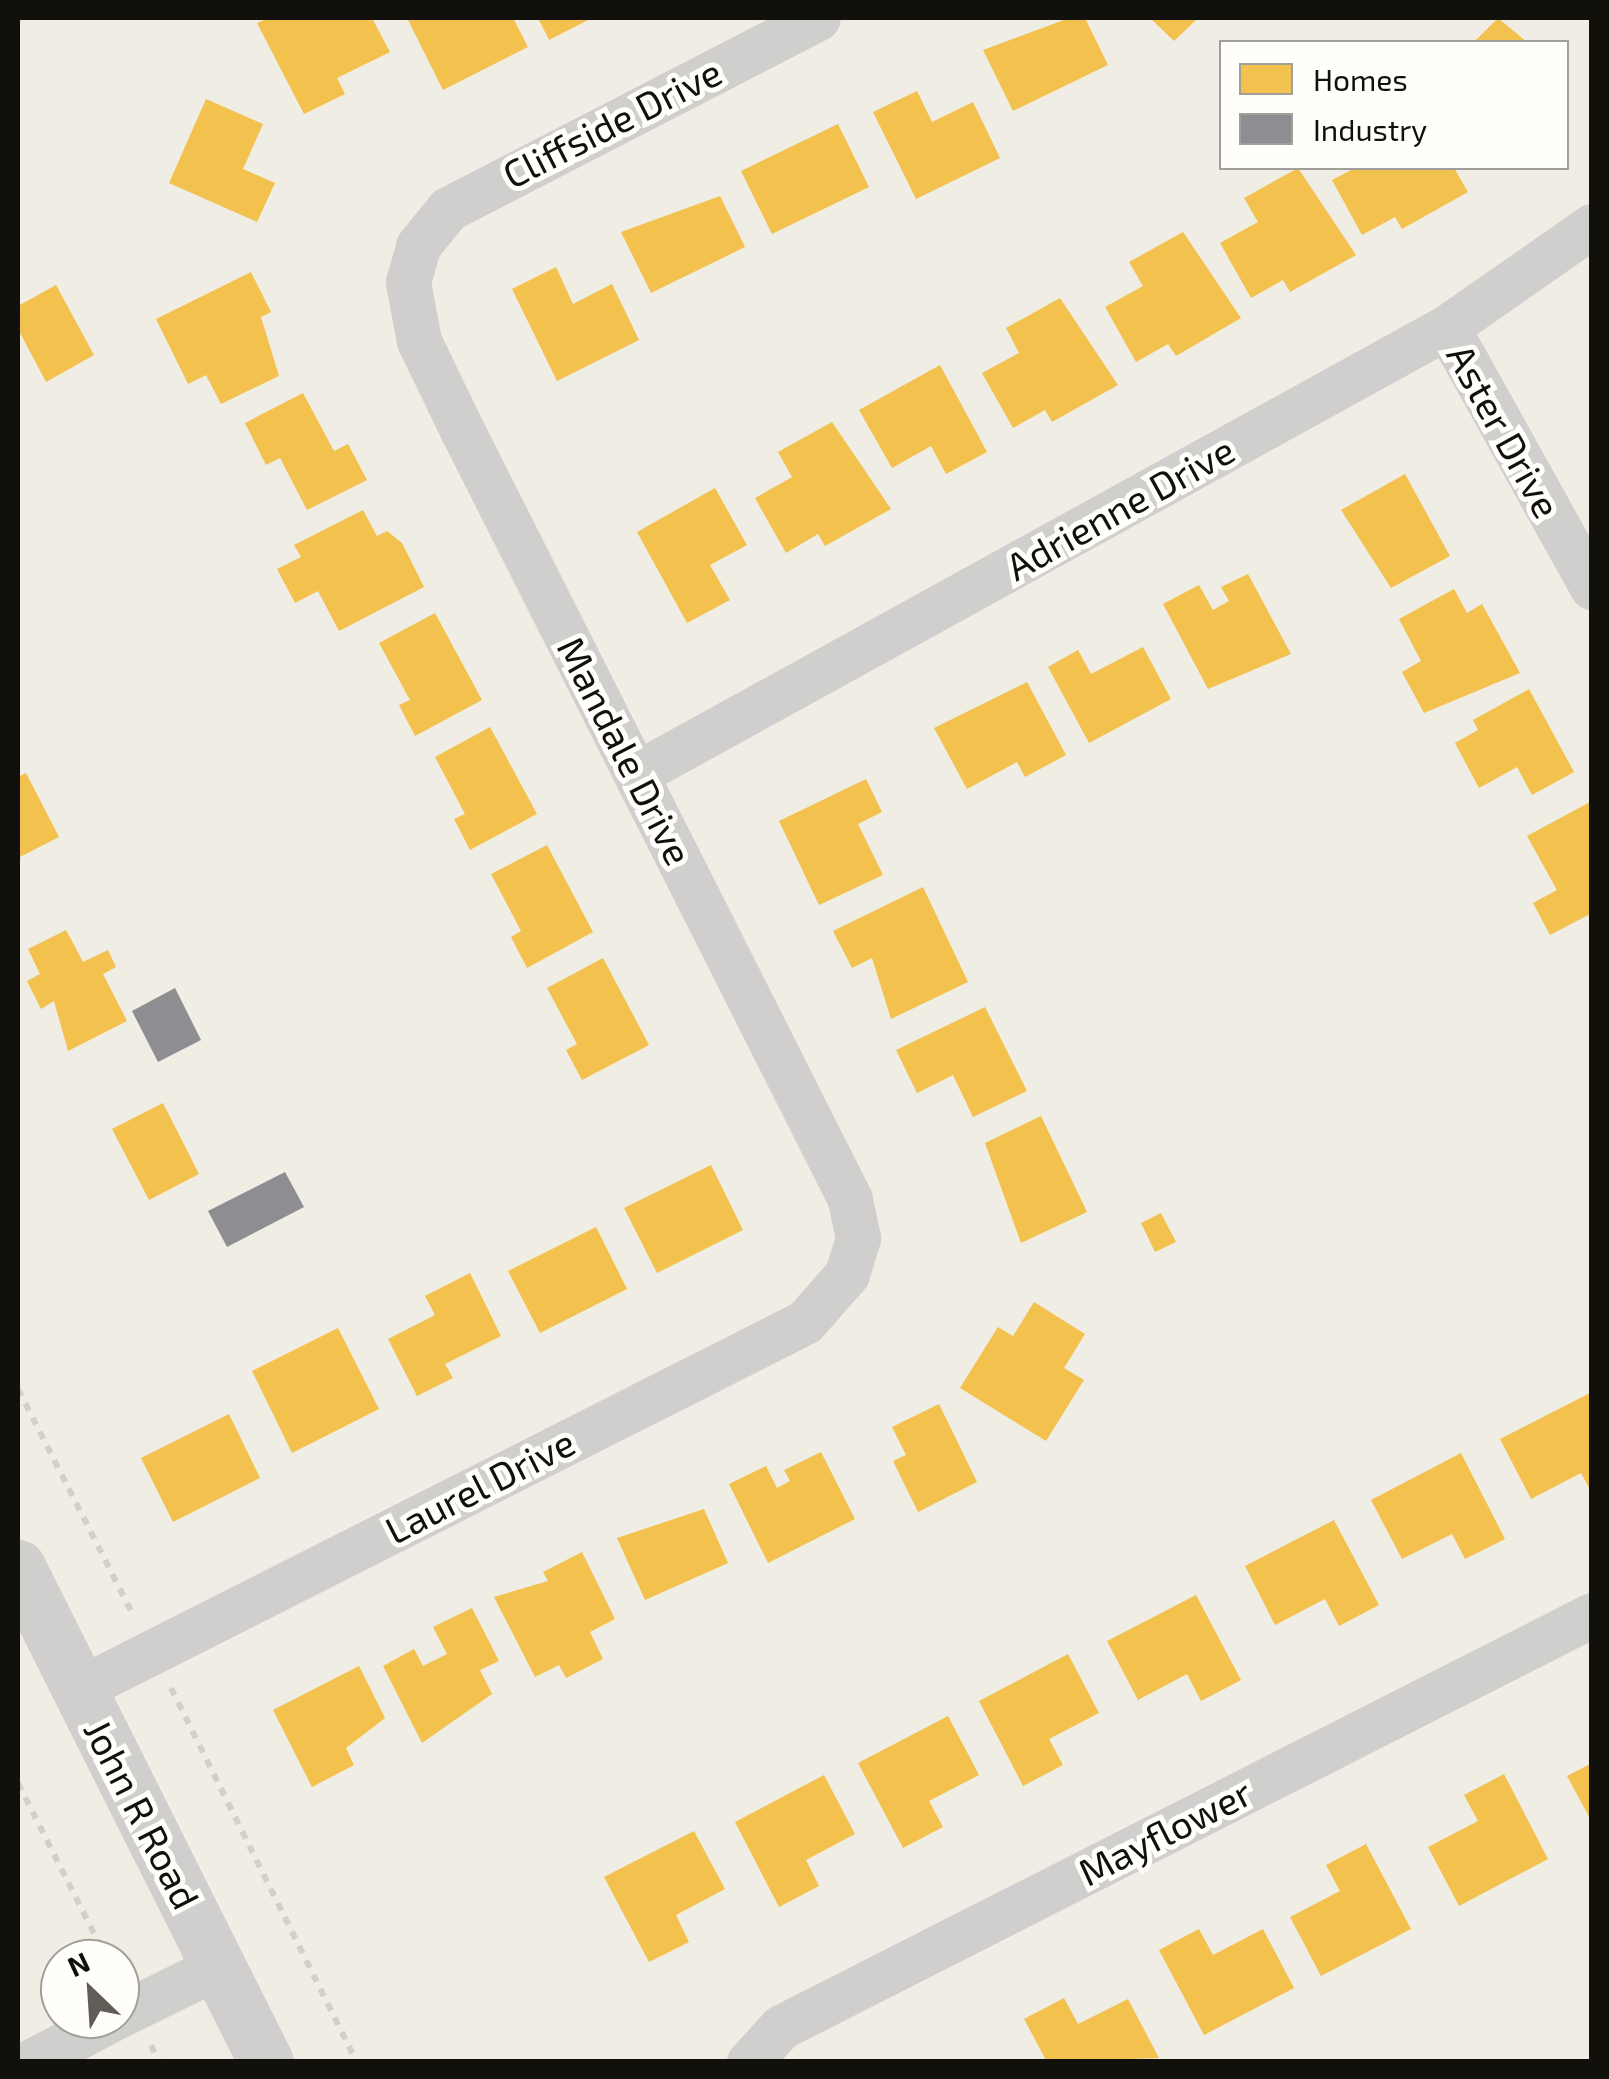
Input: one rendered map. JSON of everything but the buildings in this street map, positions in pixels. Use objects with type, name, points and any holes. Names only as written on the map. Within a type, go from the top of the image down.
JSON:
[{"type":"main road","name":"John R Road","points":[[18,1568],[266,2062]]},
{"type":"street","name":"Cliffside Drive","points":[[418,246],[465,200],[818,18]]},
{"type":"street","name":"Adrienne Drive","points":[[636,774],[1447,326],[1592,226]]},
{"type":"street","name":"Mandale Drive","points":[[418,246],[408,282],[419,341],[839,1174],[857,1220],[855,1254]]},
{"type":"street","name":"Aster Drive","points":[[1447,326],[1592,588]]},
{"type":"street","name":"Laurel Drive","points":[[79,1689],[804,1322],[840,1286],[855,1254]]},
{"type":"street","name":"Mayflower","points":[[749,2062],[781,2027],[1592,1615]]},
{"type":"street","points":[[140,2005],[218,1966]]},
{"type":"street","points":[[30,2062],[74,2039]]},
{"type":"path","points":[[18,1388],[133,1616]]},
{"type":"path","points":[[170,1687],[357,2062]]},
{"type":"path","points":[[18,1783],[97,1939]]}]
